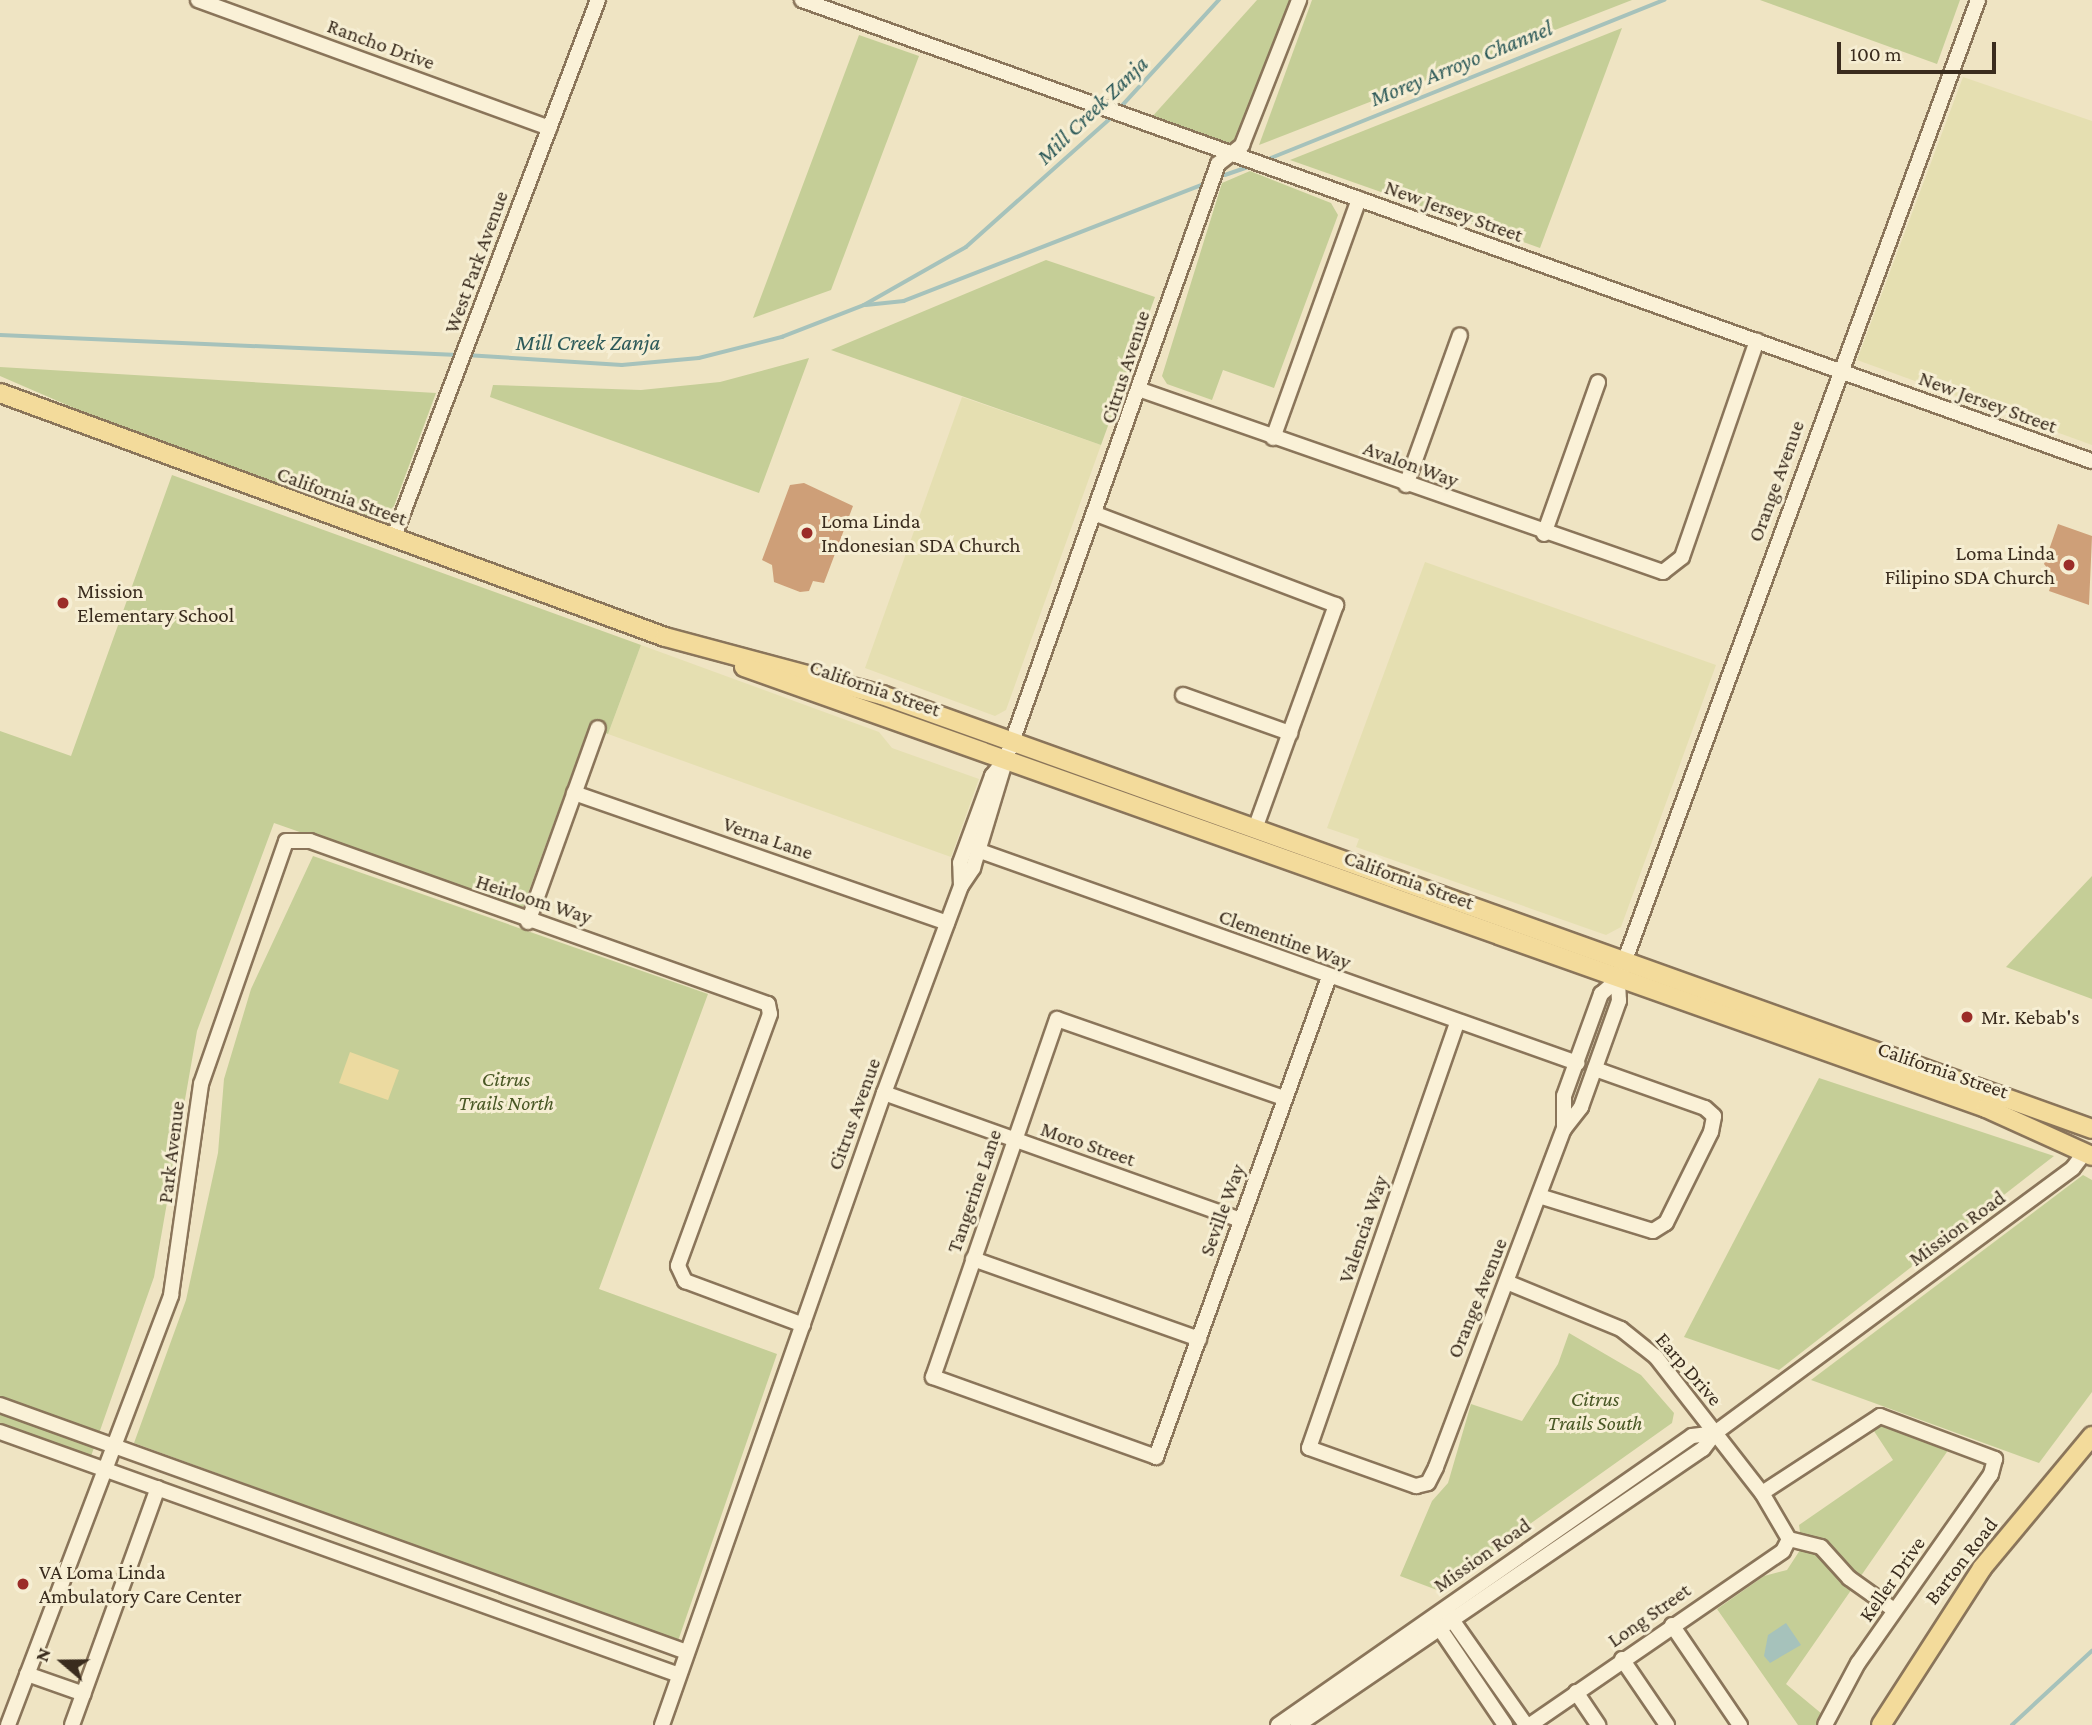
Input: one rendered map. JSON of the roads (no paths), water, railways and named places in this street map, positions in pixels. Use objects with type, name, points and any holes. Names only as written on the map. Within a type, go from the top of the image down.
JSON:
[{"type":"main road","name":"California Street","points":[[0,393],[393,539],[710,650],[1618,979],[1972,1103],[2088,1154]]},
{"type":"main road","name":"California Street","points":[[710,650],[882,695],[1256,826],[1625,961],[1978,1084],[2092,1129]]},
{"type":"main road","points":[[1972,1103],[1978,1084]]},
{"type":"main road","name":"Barton Road","points":[[1881,1725],[1951,1609],[2092,1436]]},
{"type":"street","name":"Rancho Drive","points":[[198,0],[549,128]]},
{"type":"street","name":"West Park Avenue","points":[[393,539],[598,0]]},
{"type":"street","name":"New Jersey Street","points":[[802,0],[2092,461]]},
{"type":"street","name":"Citrus Avenue","points":[[662,1725],[884,1093],[961,886],[979,851],[1006,759],[1141,390],[1218,164],[1232,154],[1257,113],[1299,0]]},
{"type":"street","name":"Orange Avenue","points":[[1428,1483],[1508,1283],[1564,1129],[1581,1107],[1619,1001],[1618,979],[1839,371],[1978,0]]},
{"type":"street","points":[[1273,438],[1359,199]]},
{"type":"street","points":[[1406,485],[1460,335]]},
{"type":"street","name":"Avalon Way","points":[[1141,390],[1544,534],[1670,571],[1682,558],[1757,341]]},
{"type":"street","points":[[1544,534],[1598,382]]},
{"type":"street","points":[[1096,514],[1336,605],[1256,826]]},
{"type":"street","points":[[1183,695],[1290,733]]},
{"type":"street","points":[[528,922],[598,728]]},
{"type":"street","name":"Citrus Avenue","points":[[961,886],[960,863],[992,776],[1006,759]]},
{"type":"street","name":"Verna Lane","points":[[575,793],[947,923]]},
{"type":"street","name":"Heirloom Way","points":[[286,841],[310,841],[528,922],[768,1004],[770,1014],[679,1273],[685,1281],[803,1325]]},
{"type":"street","name":"Park Avenue","points":[[8,1725],[171,1295],[201,1084],[215,1029],[286,841]]},
{"type":"street","name":"Clementine Way","points":[[979,851],[1457,1023],[1577,1063]]},
{"type":"street","name":"Seville Way","points":[[1156,1457],[1329,977]]},
{"type":"street","name":"Orange Avenue","points":[[1564,1129],[1564,1096],[1601,993],[1618,979]]},
{"type":"street","name":"Tangerine Lane","points":[[1156,1457],[933,1377],[1057,1019],[1284,1098]]},
{"type":"street","name":"Valencia Way","points":[[1428,1483],[1416,1486],[1309,1448],[1457,1023]]},
{"type":"street","points":[[1539,1195],[1653,1231],[1666,1223],[1714,1116],[1595,1069]]},
{"type":"street","name":"Moro Street","points":[[884,1093],[1240,1220]]},
{"type":"street","name":"Mission Road","points":[[1453,1620],[1703,1449],[1715,1433],[2073,1168],[2088,1154]]},
{"type":"street","points":[[973,1259],[1199,1339]]},
{"type":"street","name":"Earp Drive","points":[[1508,1283],[1621,1329],[1656,1357],[1762,1493],[1789,1539]]},
{"type":"street","points":[[0,1405],[687,1652]]},
{"type":"street","name":"Keller Drive","points":[[1762,1493],[1881,1416],[1995,1460],[1991,1474],[1894,1610],[1825,1725]]},
{"type":"street","points":[[0,1432],[679,1675]]},
{"type":"street","name":"Mission Road","points":[[1278,1725],[1438,1617],[1692,1436],[1715,1433]]},
{"type":"street","points":[[72,1725],[158,1488]]},
{"type":"street","points":[[1789,1539],[1821,1547],[1849,1578],[1894,1610]]},
{"type":"street","name":"Long Street","points":[[1528,1725],[1783,1551],[1789,1539]]},
{"type":"street","points":[[385,1569],[393,1548]]},
{"type":"street","points":[[1438,1617],[1453,1620],[1528,1725]]},
{"type":"street","points":[[1438,1617],[1505,1725]]},
{"type":"street","name":"Mission Road","points":[[1298,1725],[1438,1617]]},
{"type":"street","points":[[1672,1625],[1740,1725]]},
{"type":"street","points":[[1622,1659],[1667,1725]]},
{"type":"street","points":[[27,1674],[84,1694]]},
{"type":"street","points":[[1480,1688],[1493,1679]]},
{"type":"street","points":[[1576,1692],[1598,1725]]},
{"type":"water","points":[[1786,1623],[1801,1645],[1770,1663],[1764,1656],[1768,1635]]},
{"type":"waterway","name":"Mill Creek Zanja","points":[[1119,109],[1219,0]]},
{"type":"waterway","name":"Morey Arroyo Channel","points":[[1271,158],[1665,0]]},
{"type":"waterway","name":"Mill Creek Zanja","points":[[466,355],[622,365],[699,358],[782,337],[864,305],[966,247],[1114,115]]},
{"type":"waterway","name":"Morey Arroyo Channel","points":[[1225,175],[1248,167]]},
{"type":"waterway","name":"Morey Arroyo Channel","points":[[866,305],[904,301],[1206,183]]},
{"type":"waterway","name":"Mill Creek Zanja","points":[[0,335],[458,355]]},
{"type":"waterway","points":[[2012,1725],[2092,1651]]},
{"type":"place","name":"Loma Linda Indonesian SDA Church","points":[[807,533]]},
{"type":"place","name":"Loma Linda Filipino SDA Church","points":[[2069,565]]},
{"type":"place","name":"Mission Elementary School","points":[[63,603]]},
{"type":"place","name":"Mr. Kebab's","points":[[1967,1017]]},
{"type":"place","name":"VA Loma Linda Ambulatory Care Center","points":[[23,1584]]},
{"type":"park label","name":"Citrus Trails North","points":[[506,1091]]},
{"type":"park label","name":"Citrus Trails South","points":[[1595,1411]]}]
